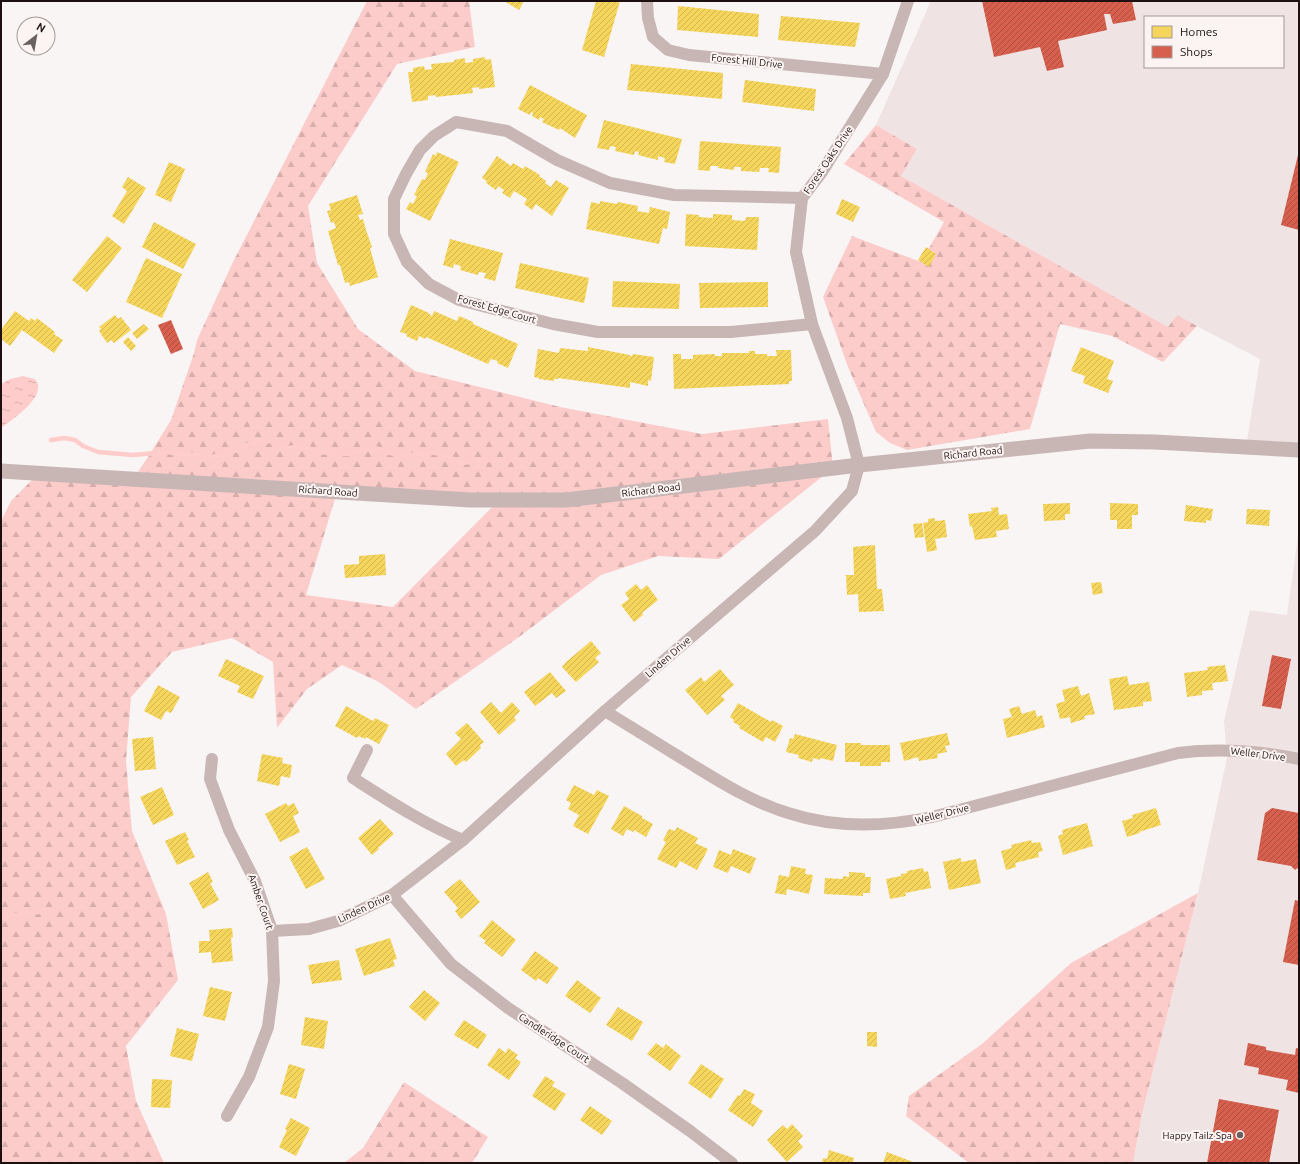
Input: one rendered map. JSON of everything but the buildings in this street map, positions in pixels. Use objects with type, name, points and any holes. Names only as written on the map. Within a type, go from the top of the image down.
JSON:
[{"type":"street","name":"Forest Hill Drive","points":[[647,1],[648,18],[653,37],[668,50],[689,55],[883,74]]},
{"type":"street","name":"Forest Oaks Drive","points":[[859,465],[847,418],[812,324],[796,252],[802,198],[822,172],[883,74],[908,1]]},
{"type":"street","name":"Forest Edge Court","points":[[802,198],[674,195],[610,183],[557,160],[507,131],[456,122],[434,136],[420,150],[406,174],[394,198],[394,234],[407,262],[429,284],[459,300],[553,324],[598,332],[731,332],[812,324]]},
{"type":"street","name":"Richard Road","points":[[1,471],[470,500],[559,500],[859,465],[1090,441],[1155,442],[1299,450]]},
{"type":"street","name":"Linden Drive","points":[[272,931],[309,929],[338,921],[392,895],[463,840],[605,711],[815,531],[852,492],[859,465]]},
{"type":"street","name":"Weller Drive","points":[[605,711],[724,784],[755,801],[788,814],[804,818],[852,824],[895,824],[932,817],[1178,753],[1206,750],[1236,751],[1299,759]]},
{"type":"street","points":[[367,750],[353,778],[442,832],[463,840]]},
{"type":"street","name":"Amber Court","points":[[212,759],[210,779],[230,830],[255,881],[272,931],[274,980],[268,1027],[249,1077],[227,1116]]},
{"type":"street","name":"Candleridge Court","points":[[392,895],[451,964],[508,1008],[622,1082],[732,1163]]},
{"type":"shaded area","points":[[930,1],[1299,1],[1299,450],[1246,447],[1260,359],[1177,316],[1168,327],[901,176],[917,149],[876,125]]},
{"type":"shaded area","points":[[1299,529],[1299,1163],[1133,1163],[1142,1114],[1198,893],[1227,758],[1224,721],[1250,610],[1287,615]]},
{"type":"green space","points":[[367,1],[469,1],[475,47],[397,64],[308,206],[317,263],[358,329],[415,371],[560,407],[702,434],[828,419],[833,468],[719,559],[658,556],[601,575],[519,637],[416,709],[379,682],[342,665],[307,689],[277,728],[273,662],[232,638],[172,652],[131,697],[126,761],[132,831],[166,914],[178,980],[126,1046],[136,1101],[164,1163],[1,1163],[1,521],[11,501],[39,473],[133,479],[171,420],[197,340],[232,264]],"holes":[[[337,492],[499,500],[393,607],[306,595]]]},
{"type":"green space","points":[[876,125],[917,149],[901,176],[1168,327],[1177,315],[1197,326],[1163,362],[1112,336],[1060,324],[1030,429],[907,450],[890,443],[876,432],[848,367],[823,297],[852,236],[921,262],[944,222],[844,164]]},
{"type":"green space","points":[[1198,893],[1142,1114],[1133,1163],[969,1163],[906,1116],[909,1096],[982,1044],[1071,963]]},
{"type":"green space","points":[[404,1082],[488,1137],[472,1163],[344,1163],[363,1148]]},
{"type":"water","points":[[23,376],[35,379],[38,386],[37,393],[34,399],[24,410],[1,428],[1,384],[10,379]]},
{"type":"waterway","points":[[51,440],[64,438],[75,440],[83,446],[98,452],[133,455],[166,452],[212,457],[237,450],[256,441],[270,441],[289,448],[304,446],[317,452],[347,454],[375,448],[406,456],[428,452],[442,454],[461,463],[485,460],[511,460]]},
{"type":"waterway","points":[[1,914],[9,916],[45,911]]},
{"type":"place","name":"Happy Tailz Spa","points":[[1240,1135]]}]
